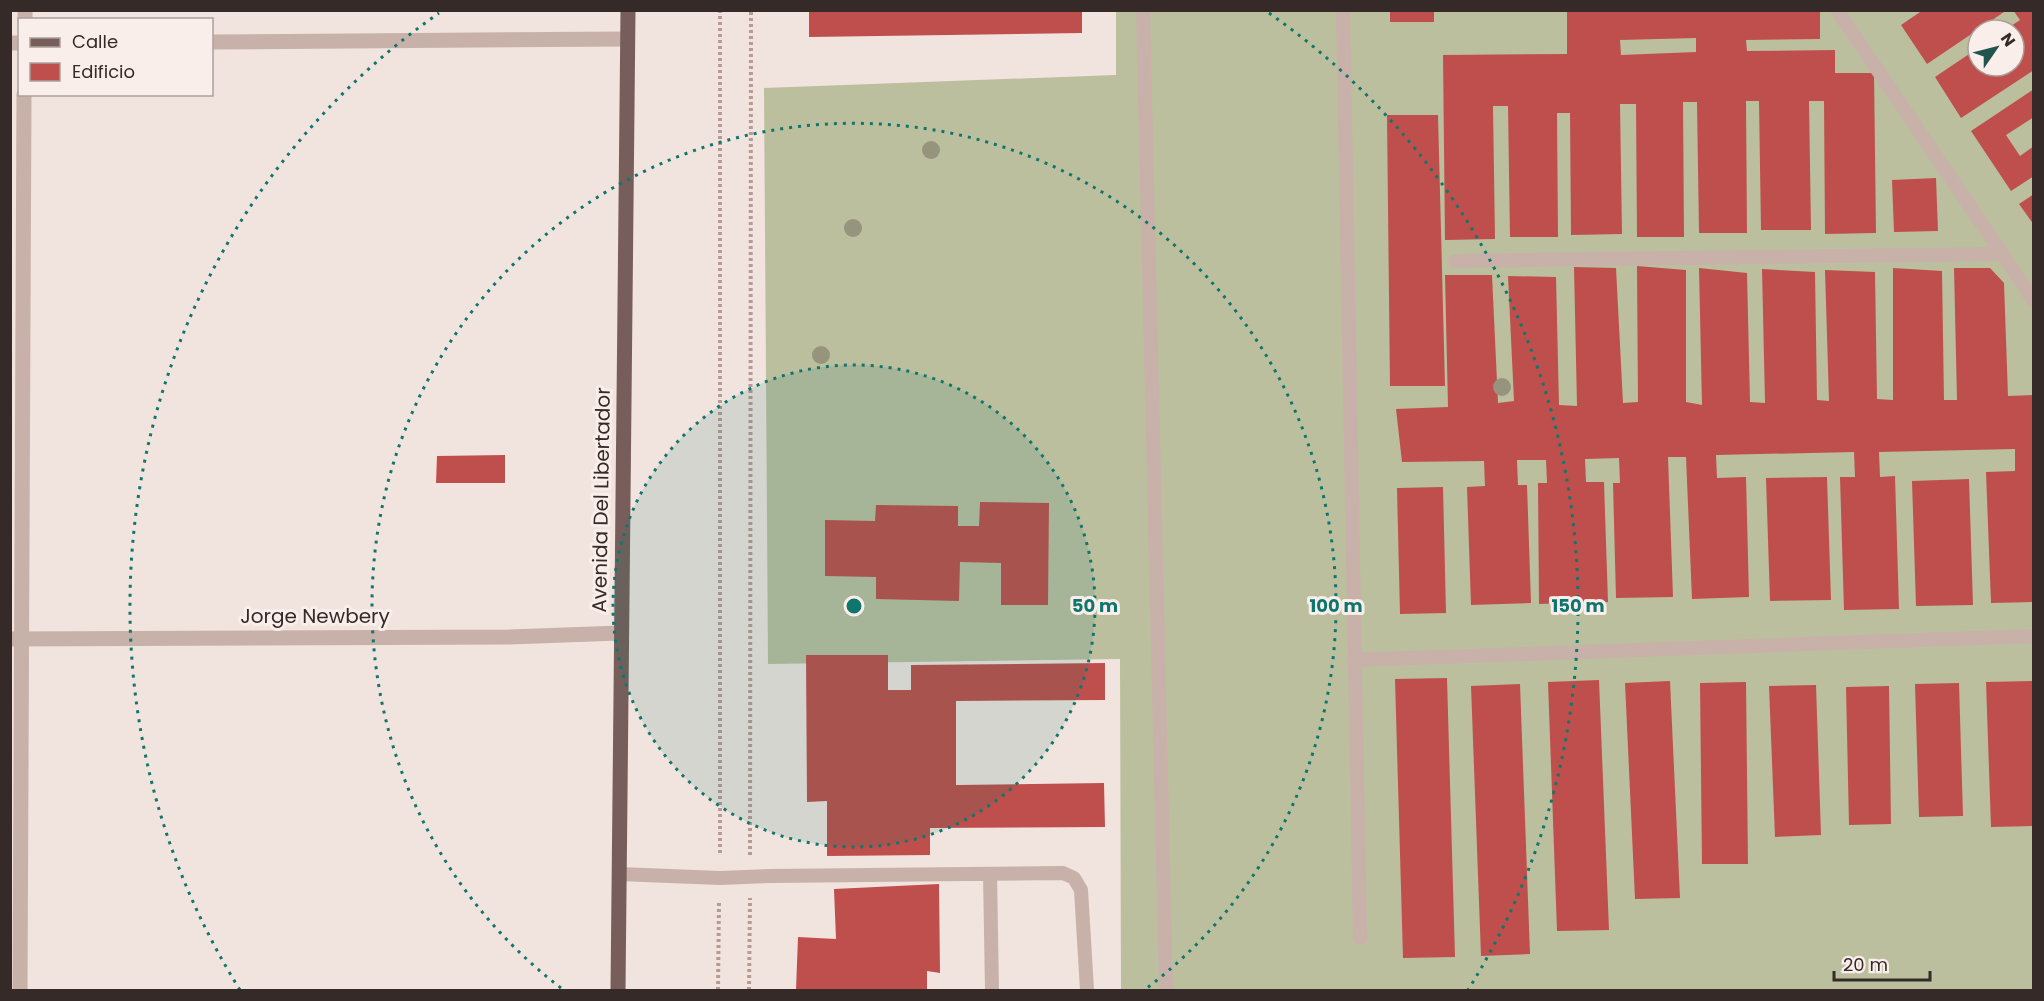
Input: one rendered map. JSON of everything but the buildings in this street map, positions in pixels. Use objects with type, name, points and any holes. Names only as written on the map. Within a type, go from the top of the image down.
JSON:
[{"type":"main road","name":"Avenida Del Libertador","points":[[618,990],[628,10]]},
{"type":"street","points":[[213,42],[627,39]]},
{"type":"street","points":[[20,990],[16,639],[24,96]]},
{"type":"street","name":"Jorge Newbery","points":[[16,639],[509,637],[620,633]]},
{"type":"lane","points":[[1143,10],[1166,990]]},
{"type":"lane","points":[[1343,10],[1360,938]]},
{"type":"lane","points":[[1837,10],[2034,302]]},
{"type":"lane","points":[[1455,261],[2003,254]]},
{"type":"lane","points":[[1354,660],[2034,636]]},
{"type":"lane","points":[[619,874],[750,878],[1063,873],[1074,878],[1081,890],[1087,990]]},
{"type":"lane","points":[[990,874],[992,990]]},
{"type":"path","points":[[718,990],[720,10]]},
{"type":"path","points":[[749,990],[751,10]]},
{"type":"green space","points":[[1116,11],[2033,11],[2033,990],[1121,990],[1120,659],[768,664],[764,88],[1116,75]]}]
